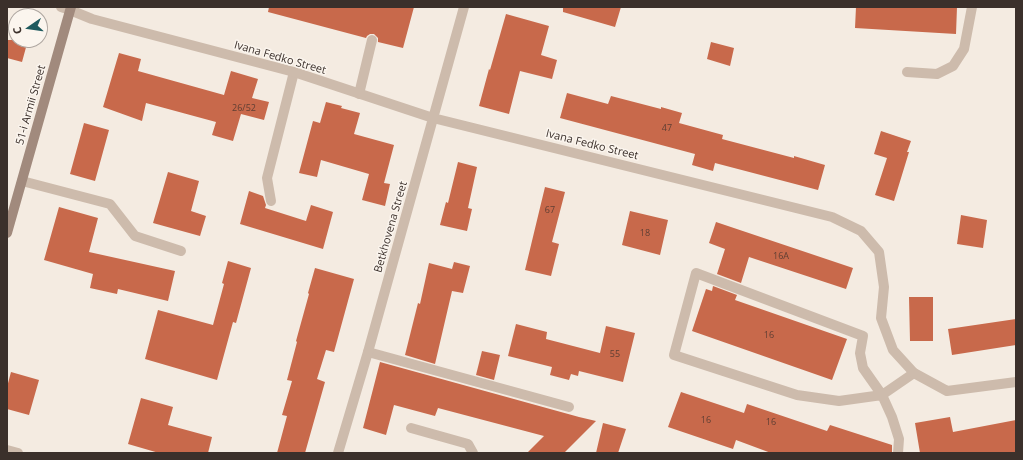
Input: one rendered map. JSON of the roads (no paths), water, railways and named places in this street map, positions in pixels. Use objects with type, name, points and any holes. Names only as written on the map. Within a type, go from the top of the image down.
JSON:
[{"type":"main road","name":"51-i Armii Street","points":[[7,233],[68,8]]},
{"type":"street","name":"Betkhovena Street","points":[[338,453],[368,352],[464,7]]},
{"type":"street","points":[[907,72],[937,74],[953,66],[964,49],[972,7]]},
{"type":"street","name":"Ivana Fedko Street","points":[[68,8],[92,19],[294,72],[434,118],[832,217],[861,231],[879,252],[884,287],[881,318],[893,350],[914,373],[947,391],[1016,382]]},
{"type":"street","points":[[359,94],[372,40]]},
{"type":"street","points":[[271,201],[267,178],[294,72]]},
{"type":"street","points":[[22,181],[110,204],[135,236],[181,251]]},
{"type":"street","points":[[898,453],[899,439],[892,417],[882,395],[863,368],[860,353],[863,336],[696,274],[674,356],[797,395],[839,401],[882,395],[914,373]]},
{"type":"street","points":[[368,352],[569,407]]},
{"type":"street","points":[[412,428],[468,444],[473,453]]},
{"type":"street","points":[[7,450],[18,453]]}]
